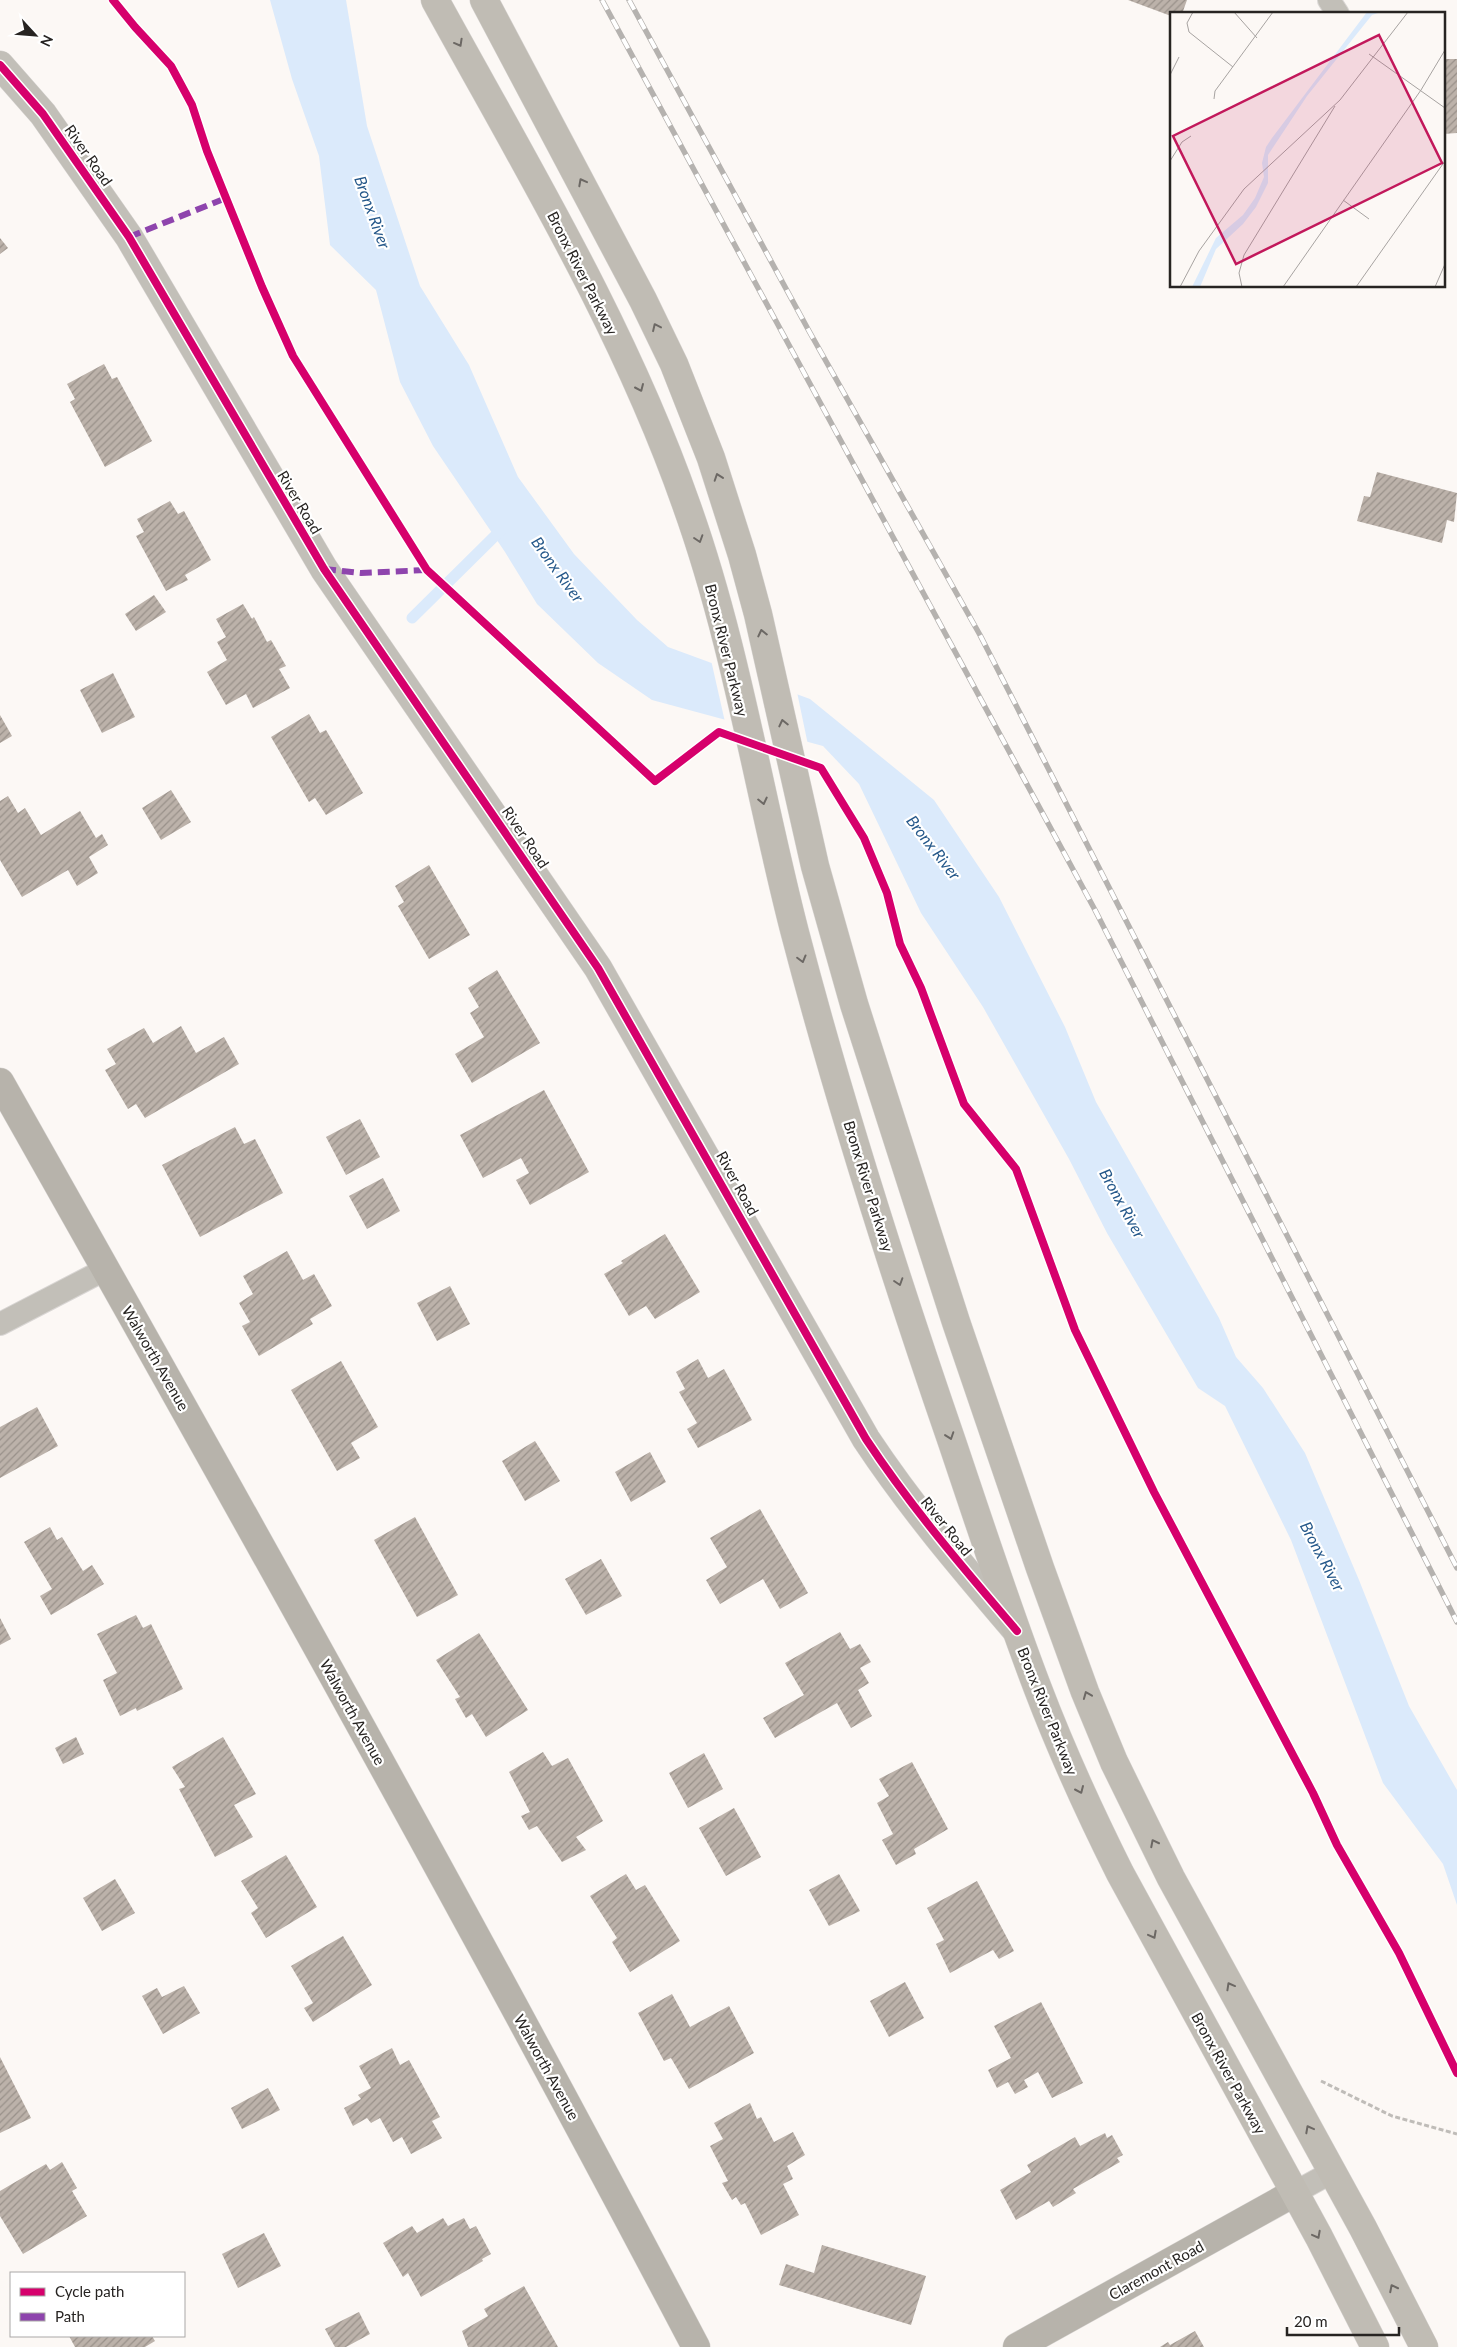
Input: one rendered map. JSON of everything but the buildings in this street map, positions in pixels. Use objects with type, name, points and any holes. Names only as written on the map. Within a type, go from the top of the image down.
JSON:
[{"type":"highway","name":"Bronx River Parkway","points":[[435,0],[558,225],[650,410],[701,545],[732,666],[777,863],[812,996],[870,1191],[930,1377],[1039,1691],[1092,1817],[1177,1979],[1294,2192],[1375,2347]]},
{"type":"highway","points":[[484,0],[625,265],[686,392],[711,458],[742,556],[773,681],[815,866],[854,1004],[956,1322],[1059,1622],[1111,1753],[1176,1887],[1332,2172],[1424,2347]]},
{"type":"street","name":"River Road","points":[[0,65],[43,114],[129,237],[324,569],[598,968],[866,1439],[894,1481],[926,1523],[1017,1631]]},
{"type":"street","name":"Walworth Avenue","points":[[0,1082],[240,1506],[531,2038],[696,2347]]},
{"type":"street","name":"Claremont Road","points":[[1017,2347],[1294,2192]]},
{"type":"lane","points":[[1329,0],[1337,12]]},
{"type":"lane","points":[[0,1324],[106,1269]]},
{"type":"lane","points":[[1294,2192],[1332,2172]]},
{"type":"path","points":[[1267,2054],[1392,2116],[1457,2134]]},
{"type":"water","name":"Bronx River","points":[[270,0],[346,0],[367,126],[420,286],[469,365],[518,477],[574,554],[637,620],[668,647],[810,699],[934,800],[999,897],[1065,1027],[1096,1102],[1219,1318],[1236,1357],[1263,1388],[1305,1453],[1359,1580],[1409,1706],[1457,1790],[1457,1905],[1443,1864],[1383,1783],[1291,1540],[1225,1406],[1198,1388],[1107,1233],[1069,1159],[983,1007],[921,913],[859,784],[823,746],[652,700],[598,663],[537,604],[505,552],[433,446],[400,382],[376,290],[330,245],[319,156],[292,79]]},
{"type":"pier","points":[[711,660],[797,692],[808,745],[725,722]]},
{"type":"waterway","points":[[412,618],[505,526]]},
{"type":"railway","points":[[602,0],[1095,910],[1457,1622]]},
{"type":"railway","points":[[629,0],[809,331],[980,635],[1457,1568]]},
{"type":"marked path","points":[[129,237],[226,198]]},
{"type":"marked path","points":[[324,569],[361,573],[427,570]]},
{"type":"cycle path","points":[[113,0],[171,66],[192,105],[207,151],[262,287],[293,356],[427,570],[655,781],[719,732],[821,768],[864,838],[887,893],[900,944],[921,988],[964,1104],[1016,1169],[1075,1330],[1154,1492],[1313,1793],[1337,1845],[1399,1953],[1457,2073]]},
{"type":"cycle path","points":[[0,65],[43,114],[129,237],[324,569],[598,968],[866,1439],[920,1513],[1017,1631]]}]
